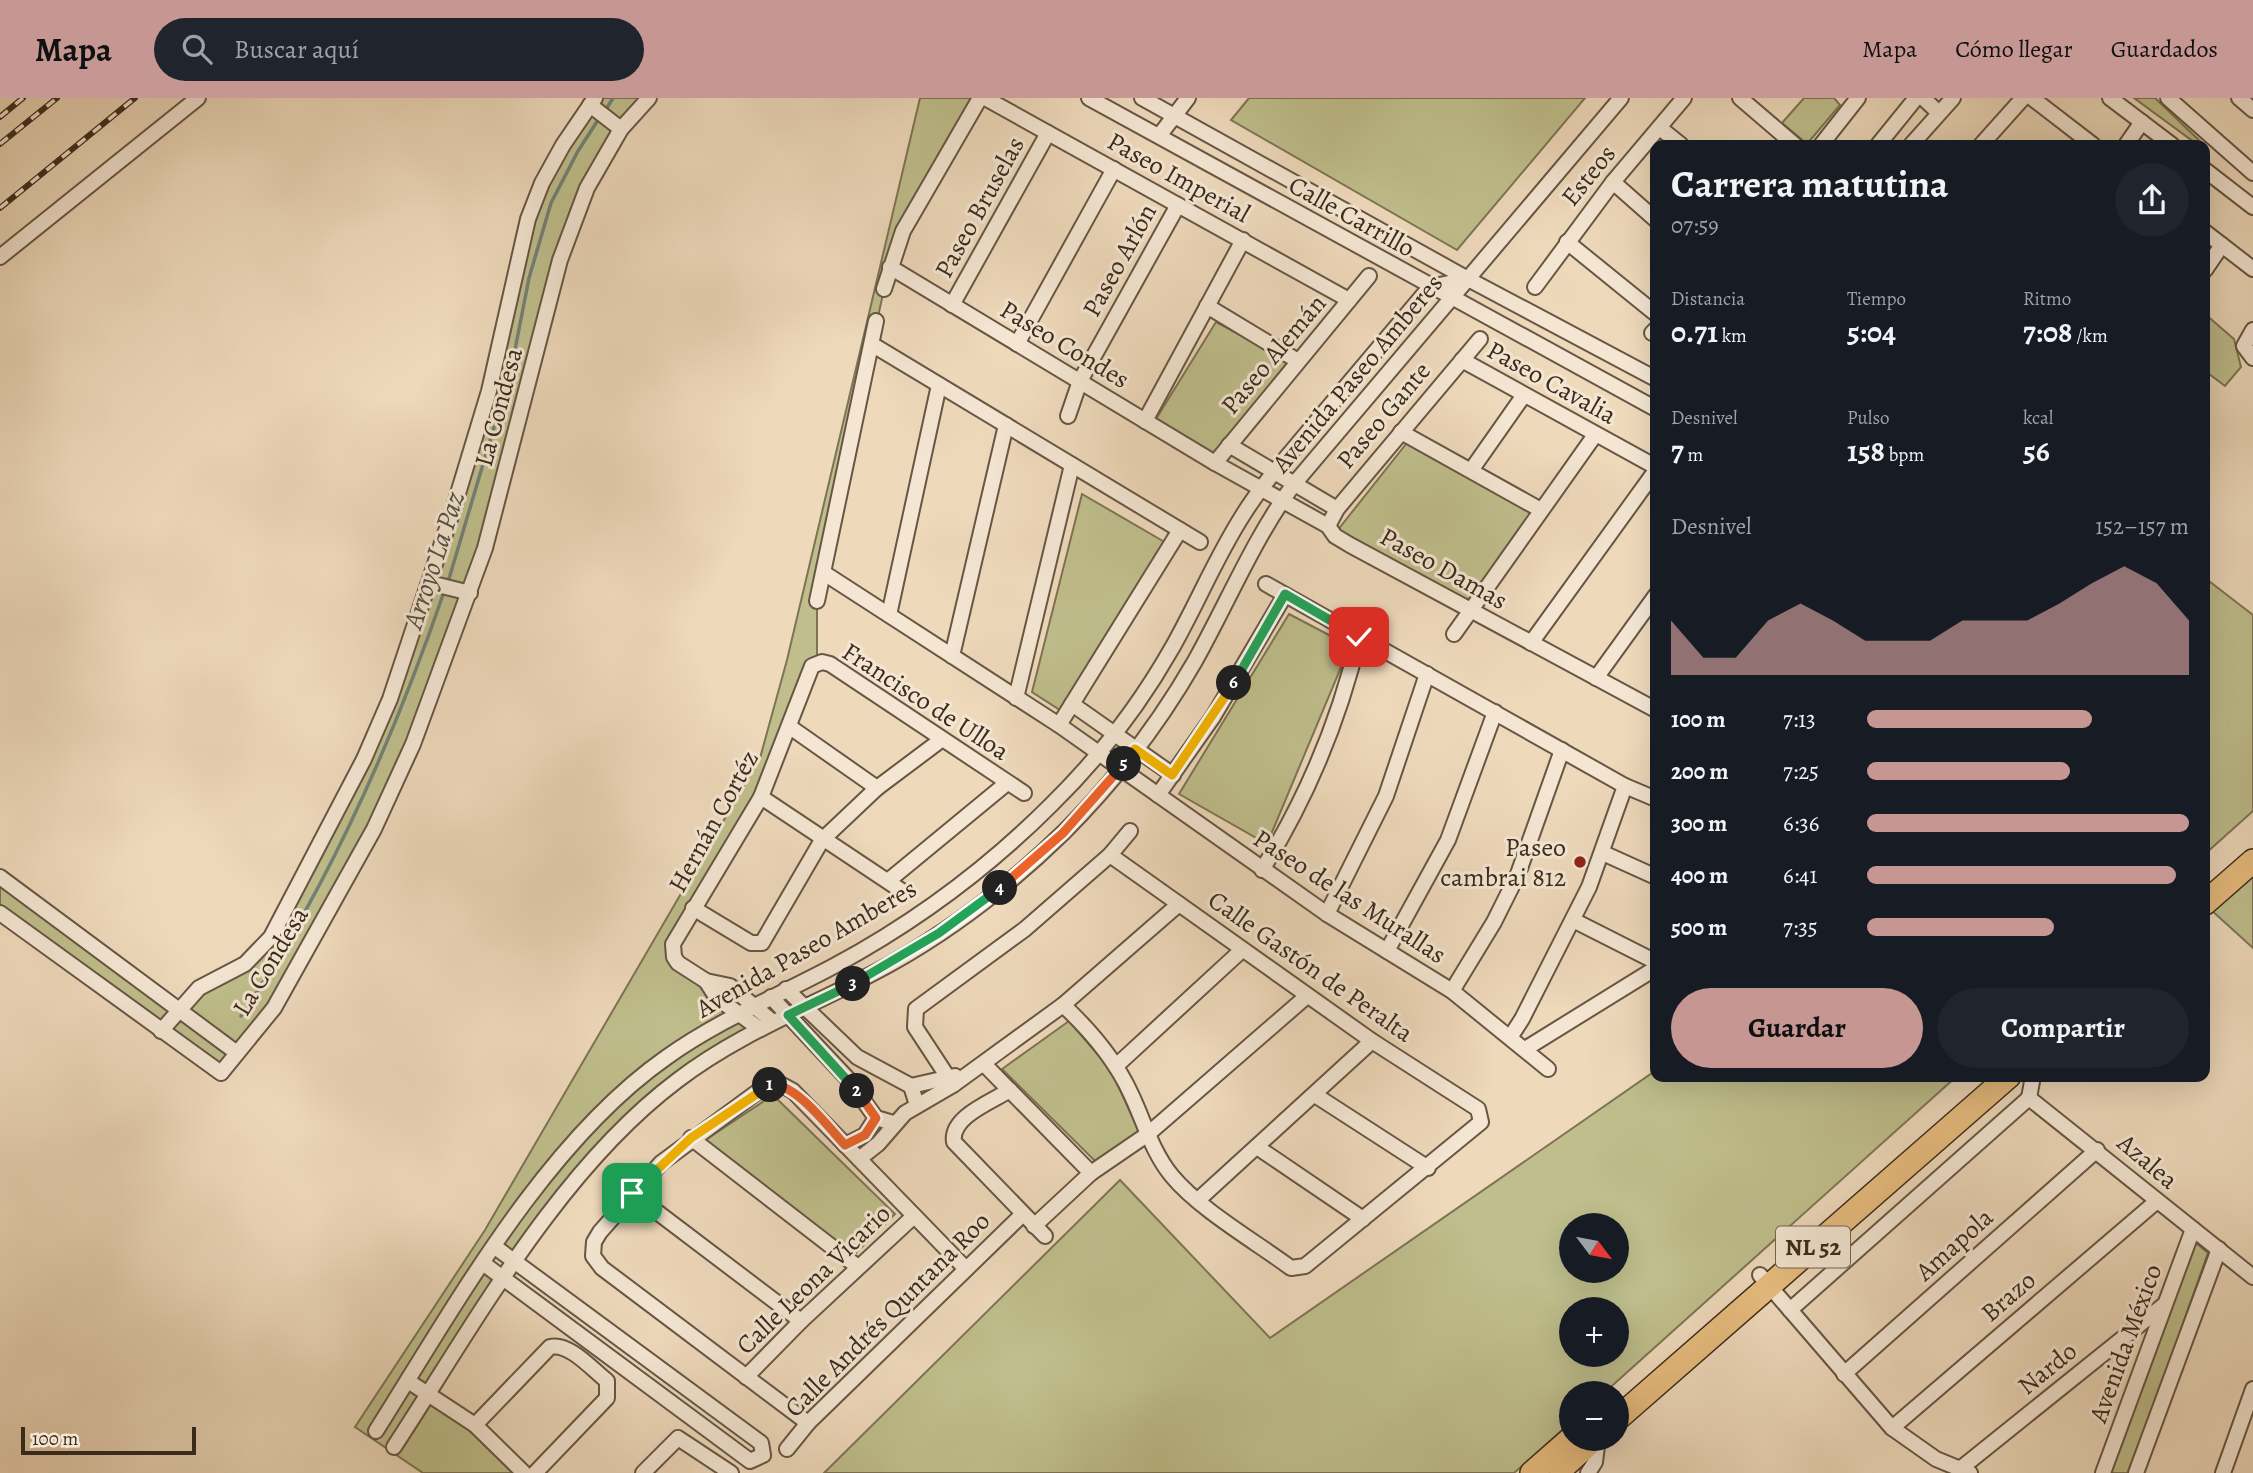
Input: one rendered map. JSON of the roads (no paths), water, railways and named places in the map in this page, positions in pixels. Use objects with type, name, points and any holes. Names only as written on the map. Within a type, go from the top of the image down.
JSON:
[{"type":"main road","points":[[2210,884],[2253,846]]},
{"type":"main road","points":[[2210,899],[2253,861]]},
{"type":"main road","points":[[1629,1388],[1764,1280],[1982,1082]]},
{"type":"main road","name":"NL 52","points":[[1629,1408],[1764,1280],[2002,1082]]},
{"type":"main road","points":[[1532,1473],[1559,1450]]},
{"type":"main road","points":[[1556,1473],[1581,1451]]},
{"type":"street","points":[[0,257],[198,98]]},
{"type":"street","name":"La Condesa","points":[[594,104],[563,145],[542,183],[528,219],[489,391],[435,584],[364,759],[271,937],[245,964],[199,988],[161,1031],[221,1073],[274,1009],[374,829],[413,744],[506,473],[560,260],[587,188],[618,127],[649,98]]},
{"type":"street","points":[[884,289],[903,231],[980,98]]},
{"type":"street","name":"Paseo Imperial","points":[[985,98],[1349,300]]},
{"type":"street","name":"Calle Carrillo","points":[[1088,98],[1452,299],[1650,404]]},
{"type":"street","points":[[1142,98],[1468,279],[1650,376]]},
{"type":"street","points":[[1159,136],[1188,98]]},
{"type":"street","points":[[1468,279],[1621,98]]},
{"type":"street","name":"Esteos","points":[[1535,287],[1613,183],[1684,98]]},
{"type":"street","points":[[1740,98],[1789,140]]},
{"type":"street","points":[[1882,140],[1916,98]]},
{"type":"street","points":[[1923,98],[1939,113]]},
{"type":"street","points":[[1915,140],[1953,98]]},
{"type":"street","points":[[1985,140],[2023,98]]},
{"type":"street","points":[[2032,98],[2087,140]]},
{"type":"street","points":[[2110,98],[2142,122],[2159,140]]},
{"type":"street","points":[[2239,98],[2253,110]]},
{"type":"street","points":[[1829,140],[1855,99]]},
{"type":"street","points":[[2173,99],[2253,173]]},
{"type":"street","points":[[594,104],[618,127]]},
{"type":"street","points":[[2129,140],[2142,122]]},
{"type":"street","points":[[1660,128],[1675,140]]},
{"type":"street","name":"Paseo Bruselas","points":[[952,305],[1048,133]]},
{"type":"street","points":[[1017,344],[1114,169]]},
{"type":"street","points":[[2210,174],[2253,206]]},
{"type":"street","points":[[1613,183],[1650,215]]},
{"type":"street","name":"Paseo Arlón","points":[[1068,416],[1080,382],[1178,205]]},
{"type":"street","points":[[2210,236],[2253,269]]},
{"type":"street","points":[[1145,421],[1242,240]]},
{"type":"street","points":[[1567,242],[1650,309]]},
{"type":"street","points":[[2210,262],[2222,244]]},
{"type":"street","name":"Paseo Condes","points":[[890,267],[1214,463]]},
{"type":"street","name":"Paseo Alemán","points":[[1214,463],[1369,276]]},
{"type":"street","name":"Avenida Paseo Amberes","points":[[376,1431],[541,1181],[599,1114],[668,1056],[738,1013],[869,946],[953,891],[1050,806],[1114,734],[1170,651],[1230,536],[1261,489],[1430,287],[1468,279]]},
{"type":"street","name":"Avenida Paseo Amberes","points":[[394,1447],[516,1262],[585,1167],[627,1122],[710,1057],[894,962],[985,900],[1063,833],[1135,749],[1193,664],[1282,500],[1468,279]]},
{"type":"street","points":[[1207,306],[1298,361]]},
{"type":"street","points":[[817,601],[876,321]]},
{"type":"street","points":[[2253,330],[2244,346],[2253,358]]},
{"type":"street","name":"Paseo Gante","points":[[1328,526],[1337,509],[1480,339]]},
{"type":"street","points":[[873,345],[1200,542]]},
{"type":"street","name":"Paseo Cavalia","points":[[1462,360],[1650,465]]},
{"type":"street","points":[[889,615],[939,385]]},
{"type":"street","points":[[1472,469],[1524,396]]},
{"type":"street","points":[[952,656],[1006,425]]},
{"type":"street","points":[[1401,432],[1472,469],[1541,510]]},
{"type":"street","points":[[1454,634],[1595,435]]},
{"type":"street","points":[[1229,445],[1337,509]]},
{"type":"street","name":"Paseo Damas","points":[[1214,463],[1328,526],[1335,536],[1350,545],[1650,707]]},
{"type":"street","points":[[1017,698],[1072,465]]},
{"type":"street","points":[[1531,643],[1650,476]]},
{"type":"street","points":[[1059,725],[1180,530]]},
{"type":"street","name":"Paseo de las Murallas","points":[[824,573],[1059,725],[1327,914],[1452,991],[1548,1069]]},
{"type":"street","points":[[435,584],[466,593]]},
{"type":"street","points":[[1266,584],[1625,786],[1650,796]]},
{"type":"street","points":[[1158,795],[1225,697],[1285,594]]},
{"type":"street","points":[[1596,678],[1650,603]]},
{"type":"street","points":[[1262,870],[1312,782],[1336,722],[1359,637]]},
{"type":"street","name":"Hernán Cortéz","points":[[706,981],[678,963],[674,957],[673,944],[761,797],[790,727],[808,672],[817,663]]},
{"type":"street","name":"Francisco de Ulloa","points":[[817,663],[830,664],[1024,793]]},
{"type":"street","points":[[1327,914],[1386,796],[1427,674]]},
{"type":"street","points":[[1072,704],[1172,775]]},
{"type":"street","points":[[1387,951],[1448,839],[1495,712]]},
{"type":"street","points":[[790,727],[877,788]]},
{"type":"street","points":[[693,908],[751,943],[759,944],[764,941],[822,840],[877,788],[941,740]]},
{"type":"street","points":[[1452,991],[1494,922],[1517,874],[1562,750]]},
{"type":"street","points":[[888,881],[1007,783]]},
{"type":"street","points":[[1510,1036],[1522,1019],[1573,920],[1603,853],[1625,786]]},
{"type":"street","points":[[761,797],[905,893]]},
{"type":"street","points":[[955,1079],[915,1027],[916,1009],[1025,929],[1110,855],[1130,831]]},
{"type":"street","points":[[1603,853],[1650,874]]},
{"type":"street","name":"Calle Gastón de Peralta","points":[[1110,855],[1372,1041],[1478,1109],[1482,1117],[1479,1126],[1428,1168]]},
{"type":"street","points":[[0,877],[237,1053]]},
{"type":"street","points":[[859,1158],[878,1144],[893,1124],[917,1105],[984,1063],[1063,1005],[1179,904]]},
{"type":"street","points":[[0,913],[161,1031]]},
{"type":"street","points":[[1573,920],[1650,959]]},
{"type":"street","points":[[1116,1066],[1242,950]]},
{"type":"street","points":[[1525,1049],[1650,972]]},
{"type":"street","points":[[706,981],[725,983],[753,1006],[767,1026]]},
{"type":"street","points":[[706,981],[717,998],[738,1013],[767,1026]]},
{"type":"street","points":[[786,989],[857,1057],[911,1086],[955,1079]]},
{"type":"street","points":[[1010,1090],[959,1123],[953,1135],[958,1149],[1040,1231],[1091,1173],[1147,1134],[1307,996]]},
{"type":"street","points":[[771,997],[848,1079],[876,1118],[893,1124]]},
{"type":"street","points":[[1063,1005],[1088,1028],[1116,1066],[1147,1134],[1171,1176],[1198,1200],[1291,1268],[1302,1269],[1428,1168],[1315,1095]]},
{"type":"street","points":[[1198,1200],[1372,1041]]},
{"type":"street","points":[[984,1063],[1091,1173]]},
{"type":"street","points":[[1790,1310],[2029,1098],[2032,1082]]},
{"type":"street","points":[[808,1423],[602,1268],[593,1256],[594,1242],[632,1193],[691,1138],[764,1087],[773,1084],[788,1087],[966,1269]]},
{"type":"street","points":[[911,1086],[917,1105]]},
{"type":"street","name":"Azalea","points":[[2029,1098],[2253,1277]]},
{"type":"street","points":[[845,1145],[865,1135],[876,1118]]},
{"type":"street","points":[[691,1138],[858,1267]]},
{"type":"street","points":[[1257,1147],[1363,1219]]},
{"type":"street","name":"Amapola","points":[[1844,1374],[2097,1150]]},
{"type":"street","points":[[632,1193],[801,1321]]},
{"type":"street","name":"Brazo","points":[[1892,1428],[2157,1201]]},
{"type":"street","name":"Calle Andrés Quntana Roo","points":[[787,1450],[808,1423],[1023,1214]]},
{"type":"street","name":"Calle Leona Vicario","points":[[746,1377],[801,1321],[914,1216]]},
{"type":"street","name":"Avenida México","points":[[2103,1473],[2193,1229]]},
{"type":"street","points":[[484,1264],[750,1461],[755,1462],[763,1455],[761,1443],[495,1247]]},
{"type":"street","points":[[2136,1473],[2219,1249]]},
{"type":"street","points":[[1764,1280],[1892,1428],[1914,1447],[1965,1471]]},
{"type":"street","name":"Nardo","points":[[1965,1471],[2164,1305]]},
{"type":"street","points":[[475,1425],[550,1347],[557,1345],[566,1349],[607,1381],[607,1398],[536,1473]]},
{"type":"street","points":[[408,1381],[475,1425],[524,1473]]},
{"type":"street","points":[[2223,1473],[2253,1389]]},
{"type":"street","points":[[643,1473],[673,1442],[682,1439],[731,1473]]},
{"type":"street","points":[[1538,1473],[1559,1451]]},
{"type":"street","points":[[1588,1473],[1595,1462],[1595,1451]]},
{"type":"waterway","name":"Arroyo La Paz","points":[[605,111],[613,98]]},
{"type":"waterway","name":"Arroyo La Paz","points":[[448,582],[511,370],[529,278],[551,203],[578,151],[600,117]]},
{"type":"waterway","name":"Arroyo La Paz","points":[[241,1016],[303,915],[357,809],[382,755],[445,589]]},
{"type":"railway","points":[[0,117],[23,98]]},
{"type":"railway","points":[[0,144],[57,98]]},
{"type":"railway","points":[[0,208],[135,98]]},
{"type":"place","name":"Paseo cambrai 812","points":[[1580,862]]}]
